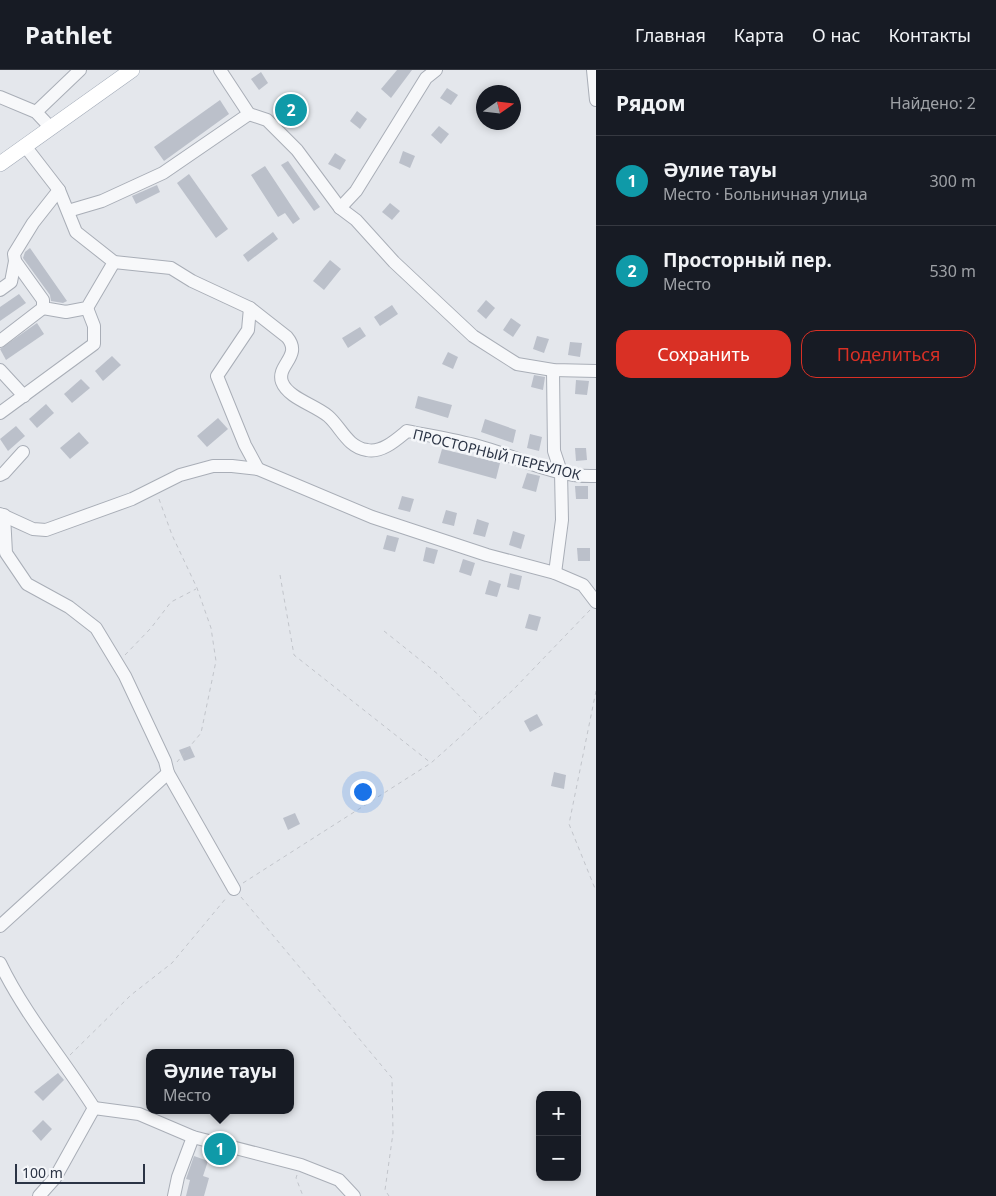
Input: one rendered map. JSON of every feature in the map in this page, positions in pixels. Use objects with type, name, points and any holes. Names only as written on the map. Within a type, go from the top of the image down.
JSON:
[{"type":"main road","points":[[0,164],[132,70]]},
{"type":"street","points":[[36,112],[80,70]]},
{"type":"street","points":[[220,70],[249,114],[267,120],[297,150],[340,208],[356,220],[394,262],[473,336],[517,364],[553,370],[595,371]]},
{"type":"street","points":[[340,208],[356,191],[426,78],[436,70]]},
{"type":"street","points":[[593,70],[596,100]]},
{"type":"street","points":[[0,97],[36,112],[50,127]]},
{"type":"street","points":[[68,211],[102,201],[163,173],[249,114]]},
{"type":"street","points":[[0,341],[43,308],[66,312],[87,308],[114,262],[76,232],[59,190],[25,146]]},
{"type":"street","points":[[0,290],[11,282],[15,262],[14,254],[17,246],[59,190]]},
{"type":"street","points":[[15,262],[43,300],[43,308]]},
{"type":"street","name":"ПРОСТОРНЫЙ ПЕРЕУЛОК","points":[[114,262],[170,268],[192,281],[250,308],[291,342],[292,353],[281,374],[282,382],[298,397],[329,417],[346,439],[356,446],[367,450],[382,448],[407,431],[478,446],[561,472],[583,477],[596,476]]},
{"type":"street","points":[[0,413],[94,344],[94,326],[87,308]]},
{"type":"street","points":[[250,308],[248,330],[217,376],[245,444],[258,469]]},
{"type":"street","points":[[0,370],[24,396]]},
{"type":"street","points":[[553,370],[554,450],[561,472],[562,520],[555,573]]},
{"type":"street","points":[[0,475],[23,452]]},
{"type":"street","points":[[2,514],[34,529],[46,530],[132,499],[180,475],[213,466],[258,469],[372,517],[487,556],[555,573],[583,585],[596,603]]},
{"type":"street","points":[[2,514],[6,553],[28,584],[69,607],[96,628],[117,663],[151,728],[168,773],[234,889]]},
{"type":"street","points":[[0,926],[168,773]]},
{"type":"street","points":[[0,963],[42,1035],[64,1060],[94,1108]]},
{"type":"street","points":[[94,1108],[139,1114],[192,1137],[301,1165],[339,1180],[354,1196]]},
{"type":"street","points":[[39,1196],[55,1178],[94,1108]]},
{"type":"street","points":[[174,1196],[178,1177],[192,1137]]},
{"type":"path","points":[[155,486],[172,535],[212,628],[216,661],[201,733],[168,773]]},
{"type":"path","points":[[280,575],[294,655],[431,764]]},
{"type":"path","points":[[117,663],[151,628],[171,602],[196,588]]},
{"type":"path","points":[[64,1060],[131,995],[172,964],[234,889],[431,764],[513,690],[596,603]]},
{"type":"path","points":[[384,631],[439,675],[481,718]]},
{"type":"path","points":[[596,692],[569,824],[596,890]]},
{"type":"path","points":[[234,889],[392,1078],[393,1133],[384,1190],[389,1196]]},
{"type":"path","points":[[301,1165],[296,1178],[304,1196]]},
{"type":"building","points":[[397,70],[412,70],[391,98],[381,89]]},
{"type":"building","points":[[261,72],[268,83],[259,90],[251,79]]},
{"type":"building","points":[[447,88],[458,95],[451,105],[440,98]]},
{"type":"building","points":[[298,95],[307,110],[284,125],[275,111]]},
{"type":"building","points":[[220,100],[229,114],[164,161],[154,147]]},
{"type":"building","points":[[357,111],[367,119],[360,129],[350,121]]},
{"type":"building","points":[[439,126],[449,134],[441,144],[431,135]]},
{"type":"building","points":[[403,151],[415,156],[410,168],[399,163]]},
{"type":"building","points":[[335,153],[346,160],[340,170],[328,164]]},
{"type":"building","points":[[288,161],[320,207],[314,211],[281,165]]},
{"type":"building","points":[[265,166],[300,219],[293,224],[285,213],[278,217],[251,175]]},
{"type":"building","points":[[189,174],[228,229],[216,238],[177,183]]},
{"type":"building","points":[[157,185],[160,192],[136,204],[132,196]]},
{"type":"building","points":[[390,203],[400,211],[392,220],[382,212]]},
{"type":"building","points":[[273,232],[278,239],[248,262],[243,255]]},
{"type":"building","points":[[30,248],[67,301],[63,303],[51,301],[50,295],[23,258],[25,252]]},
{"type":"building","points":[[330,260],[341,269],[324,290],[313,281]]},
{"type":"building","points":[[19,294],[26,303],[0,321],[0,307]]},
{"type":"building","points":[[486,300],[495,308],[486,319],[477,311]]},
{"type":"building","points":[[392,305],[398,314],[380,326],[374,317]]},
{"type":"building","points":[[511,318],[521,325],[513,337],[503,330]]},
{"type":"building","points":[[37,323],[44,334],[6,360],[0,349]]},
{"type":"building","points":[[360,327],[366,336],[348,348],[342,338]]},
{"type":"building","points":[[537,336],[549,339],[544,353],[533,349]]},
{"type":"building","points":[[570,342],[582,343],[580,357],[568,355]]},
{"type":"building","points":[[448,352],[458,357],[453,369],[442,364]]},
{"type":"building","points":[[112,356],[121,365],[103,381],[95,371]]},
{"type":"building","points":[[534,375],[545,377],[543,390],[531,387]]},
{"type":"building","points":[[81,379],[90,388],[72,403],[64,394]]},
{"type":"building","points":[[576,380],[589,381],[587,395],[575,394]]},
{"type":"building","points":[[418,396],[452,405],[448,418],[415,408]]},
{"type":"building","points":[[46,404],[54,413],[37,428],[29,419]]},
{"type":"building","points":[[218,418],[228,429],[207,447],[197,436]]},
{"type":"building","points":[[485,419],[516,430],[513,443],[481,432]]},
{"type":"building","points":[[16,426],[25,436],[8,451],[0,439]]},
{"type":"building","points":[[79,432],[89,443],[70,459],[60,448]]},
{"type":"building","points":[[530,434],[542,437],[539,451],[527,448]]},
{"type":"building","points":[[575,448],[586,448],[587,460],[576,461]]},
{"type":"building","points":[[442,449],[500,463],[496,479],[438,463]]},
{"type":"building","points":[[527,473],[540,476],[536,492],[522,488]]},
{"type":"building","points":[[575,486],[588,486],[588,499],[576,499]]},
{"type":"building","points":[[402,496],[414,499],[410,512],[398,509]]},
{"type":"building","points":[[446,510],[457,513],[454,526],[442,523]]},
{"type":"building","points":[[477,519],[489,523],[485,537],[473,534]]},
{"type":"building","points":[[513,531],[525,535],[521,549],[509,545]]},
{"type":"building","points":[[387,535],[399,538],[395,552],[383,549]]},
{"type":"building","points":[[426,547],[438,550],[434,564],[423,561]]},
{"type":"building","points":[[577,548],[590,548],[590,561],[578,561]]},
{"type":"building","points":[[463,559],[475,563],[471,576],[459,572]]},
{"type":"building","points":[[510,573],[522,576],[519,590],[507,587]]},
{"type":"building","points":[[489,580],[501,584],[497,597],[485,594]]},
{"type":"building","points":[[529,614],[541,617],[537,631],[525,628]]},
{"type":"building","points":[[537,714],[543,725],[530,732],[524,721]]},
{"type":"building","points":[[190,746],[195,757],[184,761],[179,750]]},
{"type":"building","points":[[554,772],[566,775],[564,789],[551,786]]},
{"type":"building","points":[[295,813],[300,824],[288,830],[283,818]]},
{"type":"building","points":[[58,1073],[64,1080],[43,1101],[34,1092]]},
{"type":"building","points":[[43,1120],[52,1129],[41,1141],[32,1131]]},
{"type":"building","points":[[194,1156],[208,1161],[203,1176],[209,1178],[204,1196],[186,1196],[190,1180],[186,1179]]},
{"type":"place","name":"Просторный пер.","points":[[291,110]]},
{"type":"place","name":"Әулие тауы","points":[[220,1149]]}]
